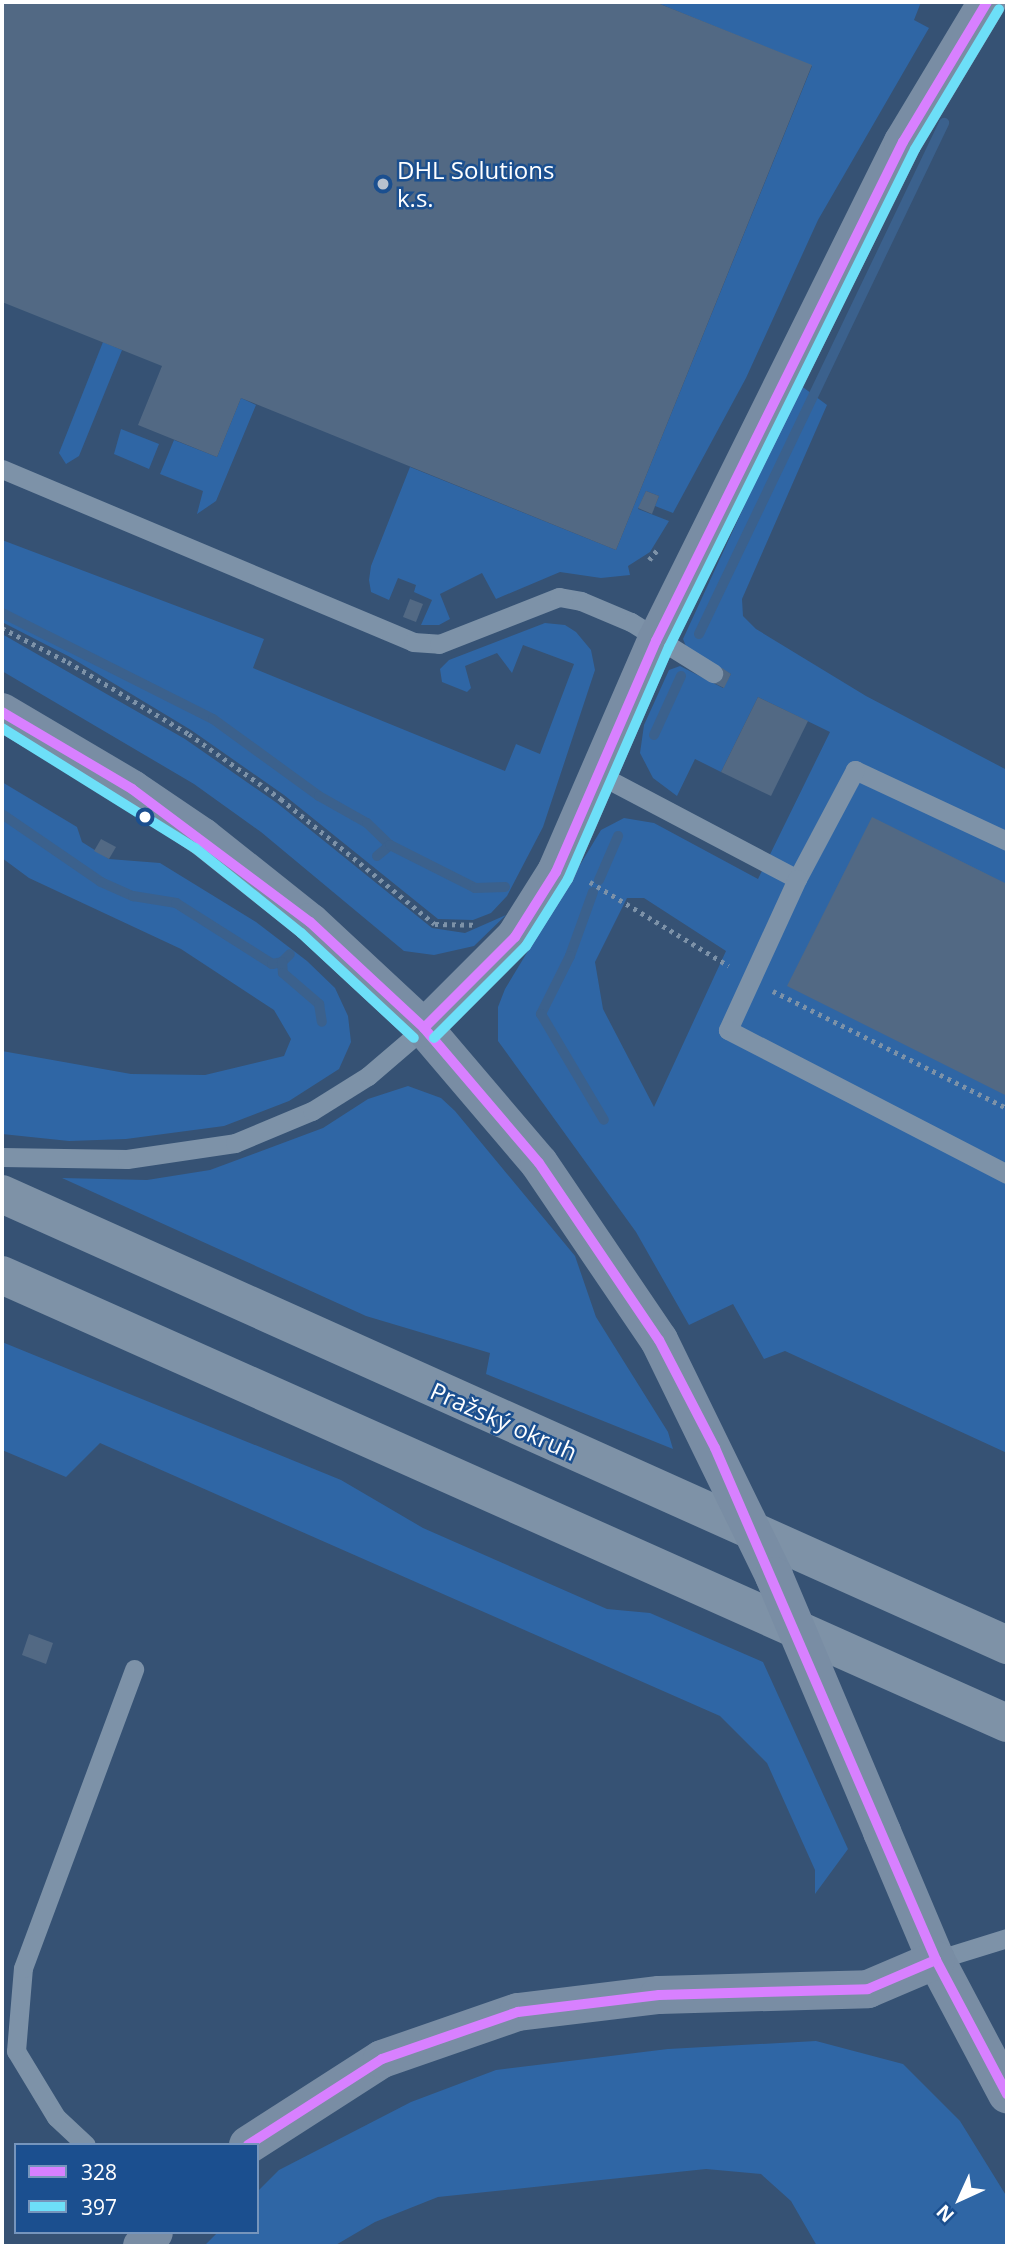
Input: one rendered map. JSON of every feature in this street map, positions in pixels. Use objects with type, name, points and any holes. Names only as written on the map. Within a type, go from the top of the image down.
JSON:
[{"type":"highway","name":"Pražský okruh","points":[[2,1194],[1007,1644]]},
{"type":"highway","points":[[2,1275],[1007,1723]]},
{"type":"street","points":[[425,1028],[482,974],[536,906],[577,827],[656,642],[903,142],[987,2]]},
{"type":"street","points":[[2,712],[132,789],[203,837],[310,922],[425,1028],[539,1163],[659,1340],[768,1564],[936,1960],[1007,2094]]},
{"type":"street","points":[[251,2143],[382,2059],[518,2012],[659,1995],[868,1989],[936,1960]]},
{"type":"lane","points":[[2,469],[413,642],[439,644],[559,597],[605,610],[713,673]]},
{"type":"lane","points":[[1007,841],[855,770],[797,879],[728,1030],[1007,1174]]},
{"type":"lane","points":[[598,774],[797,879]]},
{"type":"lane","points":[[2,1157],[127,1159],[235,1143],[312,1111],[368,1076],[425,1028]]},
{"type":"lane","points":[[84,2143],[56,2117],[16,2051],[23,1968],[134,1669]]},
{"type":"lane","points":[[936,1960],[1007,1938]]},
{"type":"path","points":[[2,628],[68,662],[188,734],[281,799],[435,924],[452,928],[484,921]]},
{"type":"shaded area","points":[[655,2],[921,2],[914,20],[929,28],[818,220],[746,378],[673,513],[655,506],[659,496],[646,491],[638,509],[669,521],[650,552],[628,566],[630,575],[601,578],[560,572],[496,599],[482,573],[440,594],[450,619],[439,625],[421,625],[432,600],[414,592],[416,585],[398,578],[389,600],[371,592],[369,580],[371,566],[410,467],[616,550],[812,66]]},
{"type":"shaded area","points":[[103,342],[122,350],[79,456],[66,464],[59,453]]},
{"type":"shaded area","points":[[800,385],[827,405],[742,599],[743,616],[756,629],[866,696],[1007,770],[1007,1453],[785,1351],[764,1359],[733,1304],[689,1325],[636,1232],[498,1041],[498,1007],[505,989],[601,830],[624,818],[654,823],[758,879],[830,732],[758,697],[721,772],[695,759],[677,796],[653,778],[640,753],[644,725],[669,670],[680,666],[723,688],[731,674],[687,649],[683,639]],"holes":[[[627,898],[644,898],[726,951],[654,1107],[603,1009],[595,962]]]},
{"type":"shaded area","points":[[241,398],[256,405],[216,501],[197,514],[203,491],[160,474],[174,440],[217,457]]},
{"type":"shaded area","points":[[121,429],[159,444],[149,469],[114,454]]},
{"type":"shaded area","points":[[2,540],[264,639],[253,668],[505,771],[516,744],[540,754],[574,664],[523,645],[512,673],[497,653],[465,666],[471,688],[467,692],[442,682],[440,669],[449,660],[545,623],[565,625],[576,632],[591,650],[595,670],[543,827],[507,896],[491,913],[473,920],[438,919],[284,795],[191,730],[70,657],[2,622]]},
{"type":"shaded area","points":[[2,634],[185,739],[277,803],[432,928],[465,933],[506,915],[474,946],[434,955],[404,951],[261,832],[194,784],[2,671]]},
{"type":"shaded area","points":[[2,782],[77,827],[82,842],[109,859],[160,863],[256,922],[307,961],[335,988],[348,1016],[351,1042],[339,1069],[289,1101],[224,1126],[126,1139],[69,1141],[2,1134],[2,1051],[131,1074],[205,1075],[284,1056],[291,1039],[274,1010],[181,949],[29,878],[2,858]]},
{"type":"shaded area","points":[[408,1086],[441,1098],[455,1111],[575,1256],[596,1317],[668,1432],[673,1449],[486,1374],[490,1353],[366,1316],[62,1178],[147,1180],[210,1170],[323,1128],[368,1099]]},
{"type":"shaded area","points":[[2,1342],[341,1480],[423,1528],[607,1609],[650,1613],[763,1662],[848,1849],[815,1894],[815,1870],[767,1763],[720,1716],[100,1443],[66,1477],[2,1450]]},
{"type":"shaded area","points":[[816,2041],[903,2064],[960,2121],[1007,2197],[1007,2246],[817,2246],[791,2201],[761,2174],[706,2169],[438,2197],[375,2222],[334,2246],[204,2246],[216,2234],[259,2234],[259,2190],[279,2170],[411,2102],[496,2070],[668,2049]]},
{"type":"building","name":"DHL Solutions k.s.","points":[[2,2],[655,2],[812,65],[616,550],[241,398],[217,457],[138,425],[162,366],[2,302]]},
{"type":"building","points":[[646,491],[659,496],[652,514],[638,508]]},
{"type":"building","points":[[410,599],[423,604],[416,622],[403,617]]},
{"type":"building","points":[[722,668],[731,674],[724,688],[714,683]]},
{"type":"building","points":[[758,697],[808,721],[771,796],[721,772]]},
{"type":"building","points":[[872,817],[1007,884],[1007,1096],[787,986]]},
{"type":"building","points":[[101,839],[116,847],[109,859],[94,851]]},
{"type":"building","points":[[29,1634],[53,1643],[46,1664],[22,1655]]},
{"type":"waterway","points":[[699,634],[944,123]]},
{"type":"waterway","points":[[2,613],[213,719],[319,796],[367,823],[390,845]]},
{"type":"waterway","points":[[654,735],[681,676]]},
{"type":"waterway","points":[[2,814],[101,882],[133,896],[176,903],[272,964],[282,962],[290,954]]},
{"type":"waterway","points":[[599,880],[618,836]]},
{"type":"waterway","points":[[377,856],[390,845],[475,888],[505,887]]},
{"type":"waterway","points":[[593,892],[570,956],[541,1014],[604,1120]]},
{"type":"waterway","points":[[282,962],[283,973],[319,1004],[322,1022]]},
{"type":"transit line","name":"328","points":[[424,1028],[515,937],[556,872],[656,641],[903,142],[987,2]]},
{"type":"transit line","name":"397","points":[[434,1038],[526,946],[568,879],[669,647],[915,149],[999,9]]},
{"type":"transit line","name":"328","points":[[2,712],[132,789],[310,922],[424,1028],[539,1163],[659,1340],[715,1448],[936,1960],[1007,2094]]},
{"type":"transit line","name":"397","points":[[2,728],[195,848],[301,933],[414,1038]]},
{"type":"transit line","name":"328","points":[[251,2143],[382,2059],[518,2012],[659,1995],[868,1989],[936,1960]]},
{"type":"place","name":"DHL Solutions k.s.","points":[[383,184]]}]
